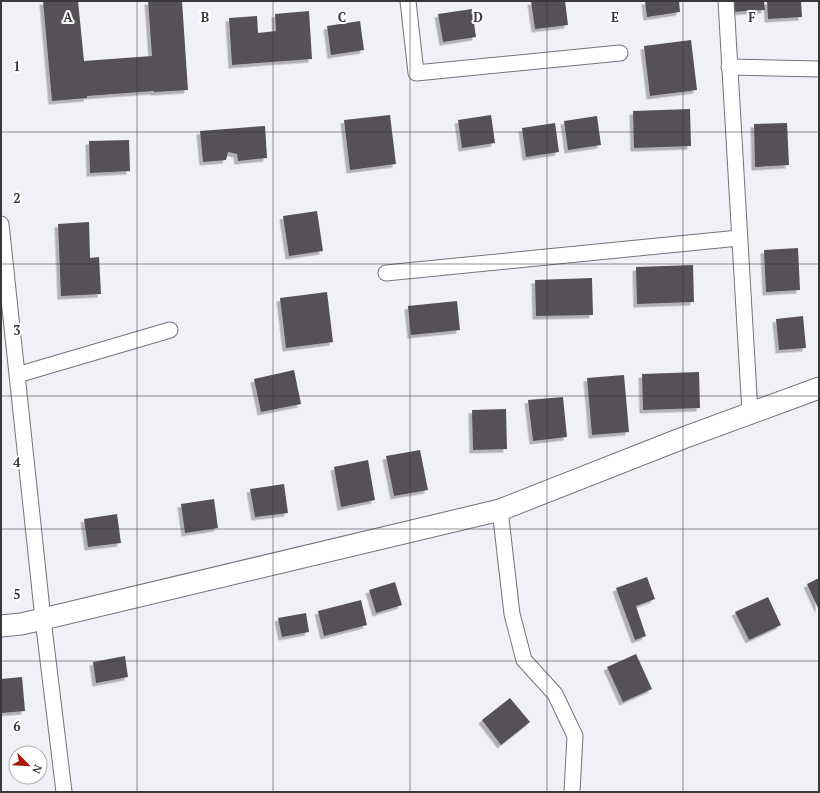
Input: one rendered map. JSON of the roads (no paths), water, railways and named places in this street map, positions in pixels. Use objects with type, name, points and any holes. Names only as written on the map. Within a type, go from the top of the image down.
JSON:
[{"type":"street","points":[[408,1],[416,73],[620,53]]},
{"type":"street","points":[[726,1],[750,413]]},
{"type":"street","points":[[729,67],[819,69]]},
{"type":"street","points":[[1,224],[43,619],[64,792]]},
{"type":"street","points":[[386,273],[740,238]]},
{"type":"street","points":[[17,375],[170,330]]},
{"type":"street","points":[[1,626],[43,619],[500,510],[750,413],[819,388]]},
{"type":"street","points":[[500,510],[512,614],[524,660],[555,694],[575,736],[572,792]]}]
